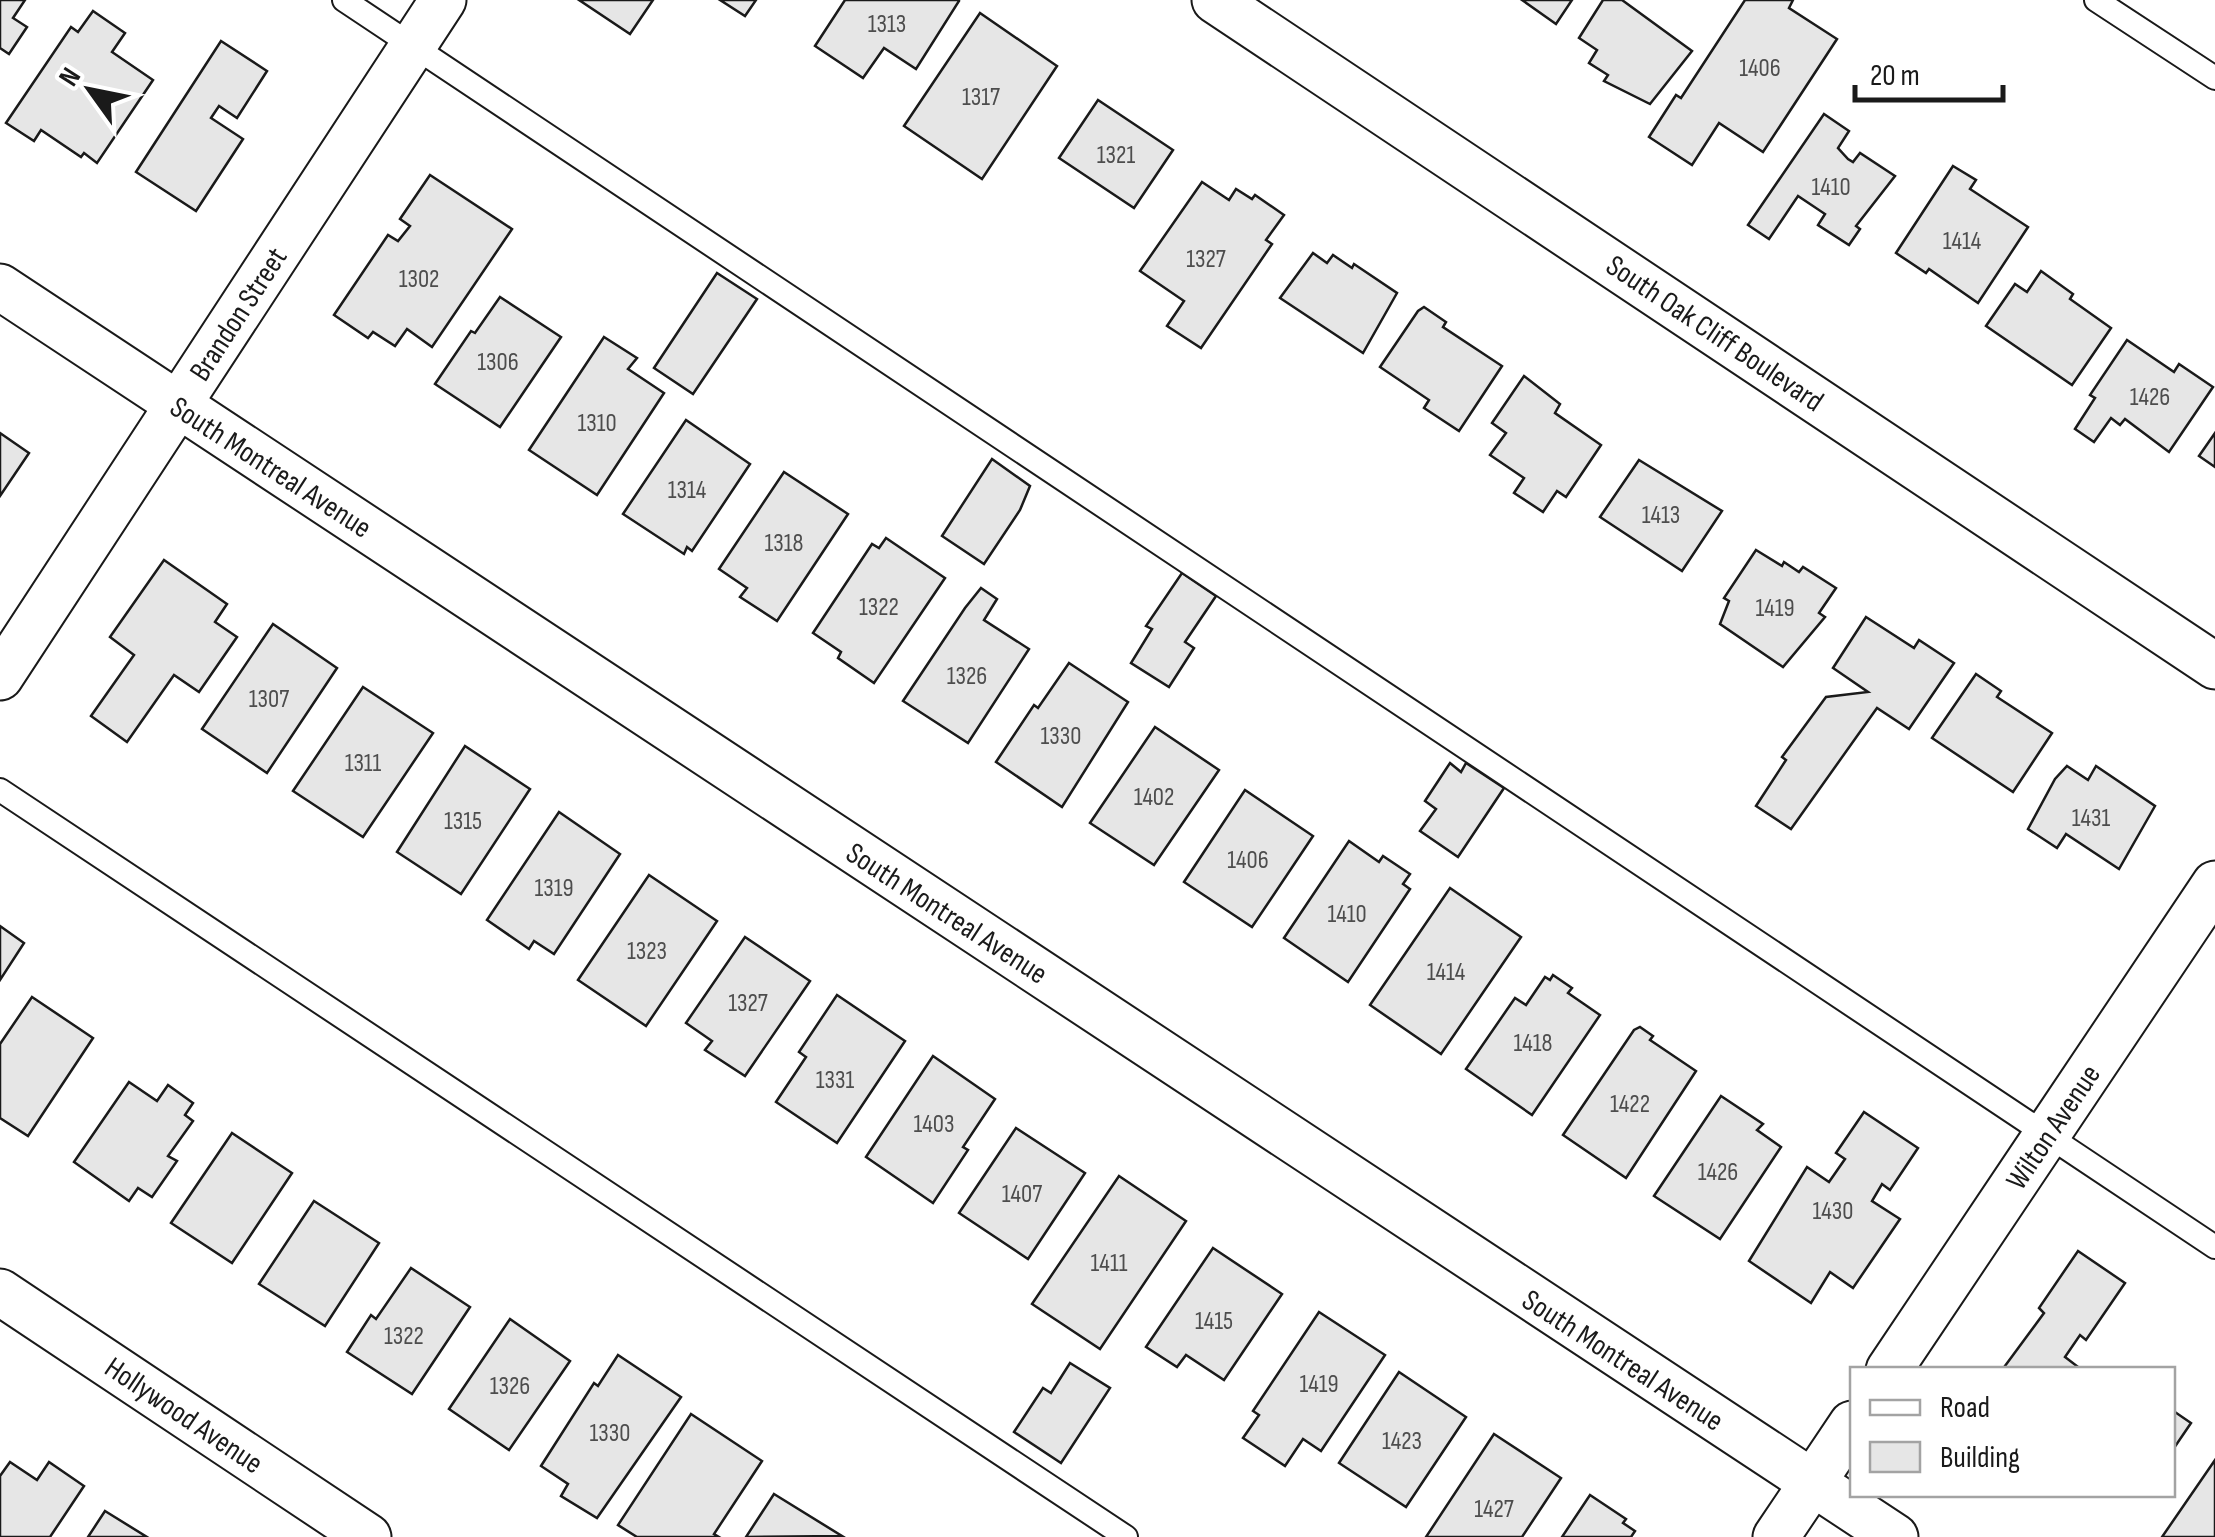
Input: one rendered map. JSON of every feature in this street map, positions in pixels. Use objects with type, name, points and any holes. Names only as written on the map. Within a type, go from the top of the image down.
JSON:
[{"type":"street","name":"Brandon Street","points":[[0,677],[443,0]]},
{"type":"street","name":"South Oak Cliff Boulevard","points":[[1215,0],[2215,666]]},
{"type":"street","name":"South Montreal Avenue","points":[[0,287],[1895,1537]]},
{"type":"street","name":"Wilton Avenue","points":[[1892,1367],[2215,884]]},
{"type":"street","name":"Hollywood Avenue","points":[[0,1292],[368,1537]]},
{"type":"street","points":[[1776,1537],[1850,1427]]},
{"type":"lane","points":[[344,0],[2215,1247]]},
{"type":"lane","points":[[2096,0],[2215,78]]},
{"type":"lane","points":[[0,790],[1126,1537]]},
{"type":"building","points":[[0,0],[25,0],[13,18],[27,27],[9,54],[0,48]]},
{"type":"building","points":[[579,0],[653,0],[630,34]]},
{"type":"building","points":[[720,0],[756,0],[745,16]]},
{"type":"building","points":[[845,0],[959,1],[916,69],[884,48],[863,78],[815,46]]},
{"type":"building","points":[[1522,0],[1572,0],[1556,24]]},
{"type":"building","points":[[1603,0],[1622,0],[1692,51],[1650,104],[1604,81],[1608,75],[1589,63],[1597,50],[1579,38]]},
{"type":"building","points":[[1745,0],[1793,0],[1789,8],[1837,39],[1763,152],[1719,123],[1692,165],[1649,137],[1676,95],[1681,98]]},
{"type":"building","points":[[93,11],[125,33],[112,52],[153,80],[97,163],[41,130],[34,141],[6,123],[71,27],[78,32]]},
{"type":"building","points":[[980,13],[1057,66],[982,179],[904,126]]},
{"type":"building","points":[[221,41],[267,71],[237,118],[219,106],[211,118],[243,139],[196,211],[136,172]]},
{"type":"building","points":[[1098,100],[1173,150],[1134,208],[1059,158]]},
{"type":"building","points":[[1824,114],[1849,131],[1838,148],[1848,159],[1853,162],[1860,153],[1895,176],[1856,226],[1860,229],[1849,245],[1818,225],[1825,214],[1798,196],[1769,239],[1748,225]]},
{"type":"building","points":[[1953,166],[1976,180],[1970,189],[2028,227],[1978,303],[1929,269],[1926,273],[1896,253]]},
{"type":"building","points":[[430,175],[512,229],[432,347],[407,329],[395,346],[373,332],[368,338],[334,315],[388,235],[398,241],[410,226],[400,219]]},
{"type":"building","points":[[1202,182],[1229,200],[1236,189],[1252,199],[1255,195],[1284,215],[1266,240],[1272,244],[1201,348],[1167,326],[1184,301],[1140,271]]},
{"type":"building","points":[[1313,253],[1327,263],[1333,255],[1352,268],[1354,264],[1397,293],[1363,353],[1280,298]]},
{"type":"building","points":[[2041,271],[2073,294],[2070,299],[2111,328],[2072,385],[1986,326],[2015,284],[2027,292]]},
{"type":"building","points":[[717,273],[757,299],[693,394],[654,368]]},
{"type":"building","points":[[500,297],[561,337],[500,427],[435,384]]},
{"type":"building","points":[[1424,307],[1446,322],[1443,327],[1502,366],[1459,431],[1424,408],[1429,400],[1380,367]]},
{"type":"building","points":[[604,337],[637,358],[628,369],[664,393],[597,495],[529,450]]},
{"type":"building","points":[[2127,340],[2174,372],[2179,364],[2213,387],[2169,452],[2125,419],[2120,425],[2111,418],[2094,442],[2075,429],[2095,398],[2090,395]]},
{"type":"building","points":[[1524,376],[1560,404],[1555,413],[1601,445],[1566,497],[1557,491],[1543,512],[1514,493],[1524,478],[1490,455],[1506,433],[1492,423]]},
{"type":"building","points":[[686,420],[750,464],[692,551],[687,547],[684,554],[623,514]]},
{"type":"building","points":[[0,433],[29,453],[0,496]]},
{"type":"building","points":[[2215,433],[2215,467],[2199,456]]},
{"type":"building","points":[[992,459],[1030,486],[1020,510],[984,564],[942,536]]},
{"type":"building","points":[[1639,460],[1722,511],[1682,571],[1600,517]]},
{"type":"building","points":[[784,472],[848,514],[777,621],[740,597],[747,588],[719,569]]},
{"type":"building","points":[[886,538],[945,578],[874,683],[838,658],[841,652],[813,633],[872,544],[879,548]]},
{"type":"building","points":[[1756,550],[1782,566],[1784,562],[1799,572],[1803,567],[1836,588],[1819,613],[1825,617],[1783,667],[1720,624],[1729,601],[1724,598]]},
{"type":"building","points":[[164,560],[227,604],[215,622],[237,637],[199,692],[174,675],[127,742],[91,716],[134,655],[110,637]]},
{"type":"building","points":[[1182,573],[1216,596],[1185,642],[1194,648],[1169,687],[1131,663],[1152,629],[1146,626]]},
{"type":"building","points":[[981,588],[997,599],[984,620],[1029,649],[968,743],[903,701]]},
{"type":"building","points":[[1866,617],[1914,648],[1919,640],[1954,663],[1909,729],[1877,708],[1791,829],[1756,806],[1786,760],[1782,757],[1826,697],[1868,692],[1833,668]]},
{"type":"building","points":[[273,624],[337,668],[267,773],[202,729]]},
{"type":"building","points":[[1069,663],[1128,702],[1062,807],[996,762],[1034,705],[1038,708]]},
{"type":"building","points":[[1976,674],[2001,691],[1997,697],[2052,733],[2013,792],[1932,738]]},
{"type":"building","points":[[363,687],[433,733],[363,837],[293,791]]},
{"type":"building","points":[[1155,727],[1219,770],[1154,865],[1090,823]]},
{"type":"building","points":[[465,746],[530,789],[461,894],[397,852]]},
{"type":"building","points":[[1450,763],[1461,772],[1466,763],[1504,788],[1458,857],[1420,831],[1436,809],[1425,801]]},
{"type":"building","points":[[2067,766],[2088,780],[2096,766],[2155,806],[2119,869],[2066,834],[2057,848],[2028,829],[2055,779]]},
{"type":"building","points":[[1245,790],[1313,836],[1252,927],[1184,882]]},
{"type":"building","points":[[559,812],[620,854],[554,954],[534,941],[529,949],[487,920]]},
{"type":"building","points":[[1349,841],[1379,862],[1383,856],[1410,874],[1403,884],[1410,889],[1348,982],[1284,938]]},
{"type":"building","points":[[649,875],[717,921],[646,1026],[578,980]]},
{"type":"building","points":[[1450,888],[1521,937],[1441,1054],[1370,1005]]},
{"type":"building","points":[[0,926],[24,943],[0,980]]},
{"type":"building","points":[[745,937],[810,981],[745,1076],[705,1050],[712,1041],[686,1023]]},
{"type":"building","points":[[1553,975],[1572,988],[1568,993],[1600,1015],[1532,1115],[1466,1069],[1515,998],[1526,1005],[1545,977],[1550,980]]},
{"type":"building","points":[[837,995],[905,1041],[837,1143],[776,1102],[806,1057],[799,1052]]},
{"type":"building","points":[[32,997],[93,1038],[28,1136],[0,1118],[0,1044]]},
{"type":"building","points":[[1640,1027],[1653,1036],[1650,1040],[1696,1071],[1626,1178],[1563,1135],[1634,1030]]},
{"type":"building","points":[[933,1056],[995,1099],[933,1203],[866,1157]]},
{"type":"building","points":[[129,1082],[157,1101],[168,1085],[193,1103],[185,1115],[193,1121],[168,1156],[177,1161],[152,1197],[138,1188],[129,1201],[74,1162]]},
{"type":"building","points":[[1721,1096],[1763,1124],[1757,1130],[1781,1147],[1720,1239],[1654,1196]]},
{"type":"building","points":[[1864,1112],[1918,1148],[1890,1190],[1882,1184],[1872,1201],[1900,1219],[1853,1288],[1830,1272],[1811,1303],[1749,1261],[1807,1167],[1829,1182],[1845,1159],[1836,1153]]},
{"type":"building","points":[[1016,1128],[1085,1173],[1028,1259],[959,1213]]},
{"type":"building","points":[[232,1133],[292,1173],[232,1263],[171,1223]]},
{"type":"building","points":[[1119,1176],[1186,1221],[1100,1349],[1032,1304]]},
{"type":"building","points":[[314,1201],[379,1243],[325,1326],[259,1284]]},
{"type":"building","points":[[1213,1248],[1282,1294],[1224,1380],[1186,1355],[1177,1367],[1146,1347]]},
{"type":"building","points":[[2078,1251],[2125,1283],[2086,1340],[2080,1335],[2065,1357],[2078,1367],[2004,1367],[2044,1313],[2039,1308]]},
{"type":"building","points":[[411,1268],[470,1307],[412,1394],[347,1352],[371,1315],[376,1319]]},
{"type":"building","points":[[1319,1312],[1385,1355],[1321,1451],[1303,1439],[1285,1466],[1243,1438],[1259,1415],[1253,1411]]},
{"type":"building","points":[[510,1319],[570,1361],[509,1450],[449,1409]]},
{"type":"building","points":[[618,1355],[681,1397],[597,1518],[561,1496],[568,1484],[541,1466],[594,1383],[598,1386]]},
{"type":"building","points":[[1070,1363],[1110,1388],[1061,1463],[1014,1432],[1043,1388],[1051,1393]]},
{"type":"building","points":[[1399,1372],[1466,1417],[1406,1507],[1339,1463]]},
{"type":"building","points":[[2175,1412],[2191,1423],[2175,1447]]},
{"type":"building","points":[[691,1414],[762,1461],[714,1534],[719,1537],[637,1537],[618,1525]]},
{"type":"building","points":[[1494,1434],[1561,1478],[1522,1537],[1426,1537]]},
{"type":"building","points":[[2215,1460],[2215,1537],[2162,1537]]},
{"type":"building","points":[[10,1462],[37,1480],[49,1462],[84,1486],[50,1537],[0,1537],[0,1476]]},
{"type":"building","points":[[774,1494],[842,1536],[746,1537]]},
{"type":"building","points":[[1590,1495],[1626,1519],[1623,1523],[1635,1531],[1631,1537],[1562,1537]]},
{"type":"building","points":[[105,1511],[147,1537],[88,1537]]}]
